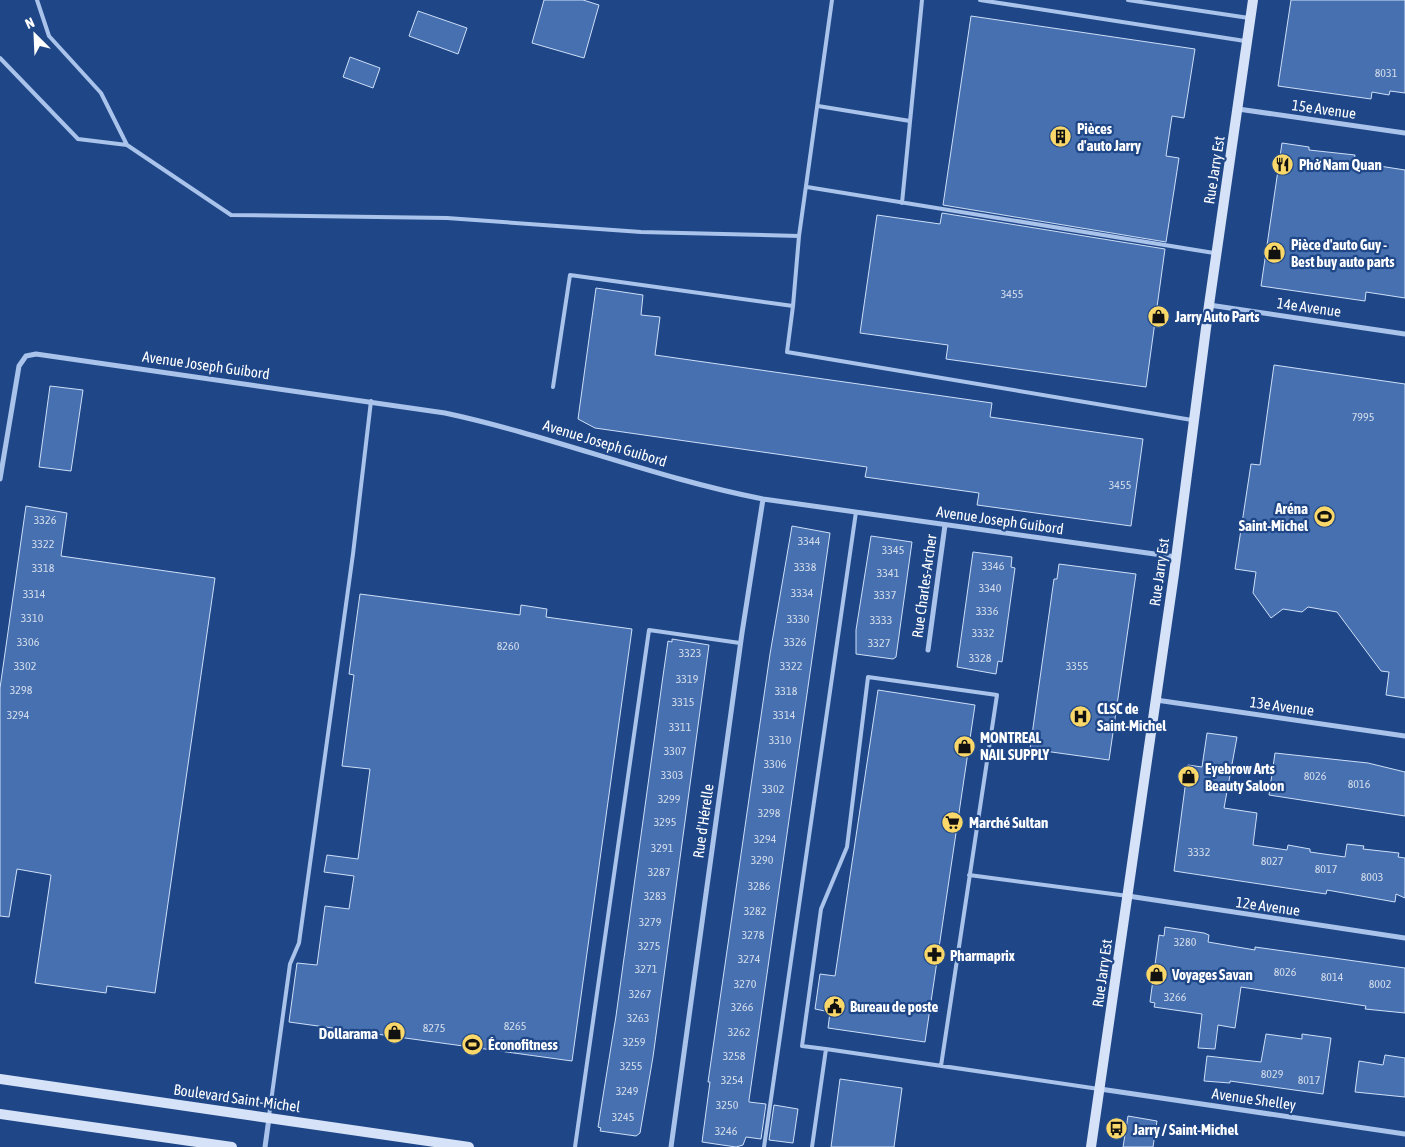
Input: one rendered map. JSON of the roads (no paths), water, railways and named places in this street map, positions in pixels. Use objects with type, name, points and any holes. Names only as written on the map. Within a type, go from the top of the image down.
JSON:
[{"type":"street","name":"Rue Jarry Est","points":[[1091,1147],[1156,700],[1209,305],[1253,0]]},
{"type":"street","name":"15e Avenue","points":[[1238,109],[1405,133]]},
{"type":"street","name":"14e Avenue","points":[[1209,305],[1405,334]]},
{"type":"street","name":"Avenue Joseph Guibord","points":[[0,479],[16,376],[19,366],[26,356],[36,354],[371,401],[496,424],[717,490],[763,499],[1176,558]]},
{"type":"street","name":"Rue d'Hérelle","points":[[671,1147],[740,643],[763,499]]},
{"type":"street","name":"Rue Charles-Archer","points":[[928,650],[945,525]]},
{"type":"street","name":"13e Avenue","points":[[1156,700],[1405,736]]},
{"type":"street","name":"12e Avenue","points":[[1128,896],[1405,938]]},
{"type":"street","name":"Boulevard Saint-Michel","points":[[0,1079],[469,1147]]},
{"type":"street","name":"Avenue Shelley","points":[[1100,1089],[1405,1134]]},
{"type":"street","points":[[0,1114],[232,1147]]},
{"type":"street","points":[[265,1147],[269,1118]]},
{"type":"lane","points":[[38,0],[49,36],[101,93],[127,144]]},
{"type":"lane","points":[[832,0],[800,236],[787,352],[1194,420]]},
{"type":"lane","points":[[902,202],[922,0]]},
{"type":"lane","points":[[980,0],[1248,42]]},
{"type":"lane","points":[[1128,0],[1250,18]]},
{"type":"lane","points":[[0,58],[78,139],[127,144],[231,215],[447,218],[641,232],[800,236]]},
{"type":"lane","points":[[818,106],[910,121]]},
{"type":"lane","points":[[807,187],[1217,253]]},
{"type":"lane","points":[[553,387],[570,275],[793,306]]},
{"type":"lane","points":[[269,1118],[290,964],[298,942],[353,554],[371,401]]},
{"type":"lane","points":[[764,1147],[856,512]]},
{"type":"lane","points":[[576,1147],[648,630],[740,643]]},
{"type":"lane","points":[[941,1066],[998,695],[868,677],[847,847],[821,909],[802,1046],[1100,1089]]},
{"type":"lane","points":[[969,875],[1128,896]]},
{"type":"lane","points":[[812,1147],[826,1049]]},
{"type":"place","name":"Pièces d'auto Jarry","points":[[1061,137]]},
{"type":"place","name":"Phở Nam Quan","points":[[1283,164]]},
{"type":"place","name":"Pièce d'auto Guy - Best buy auto parts","points":[[1275,253]]},
{"type":"place","name":"Jarry Auto Parts","points":[[1159,316]]},
{"type":"place","name":"Aréna Saint-Michel","points":[[1324,517]]},
{"type":"place","name":"CLSC de Saint-Michel","points":[[1081,717]]},
{"type":"place","name":"MONTREAL NAIL SUPPLY","points":[[964,746]]},
{"type":"place","name":"Eyebrow Arts Beauty Saloon","points":[[1189,777]]},
{"type":"place","name":"Marché Sultan","points":[[953,822]]},
{"type":"place","name":"Pharmaprix","points":[[934,955]]},
{"type":"place","name":"Voyages Savan","points":[[1156,974]]},
{"type":"place","name":"Bureau de poste","points":[[834,1006]]},
{"type":"place","name":"Dollarama","points":[[394,1033]]},
{"type":"place","name":"Éconofitness","points":[[472,1044]]},
{"type":"place","name":"Jarry / Saint-Michel","points":[[1117,1129]]}]
